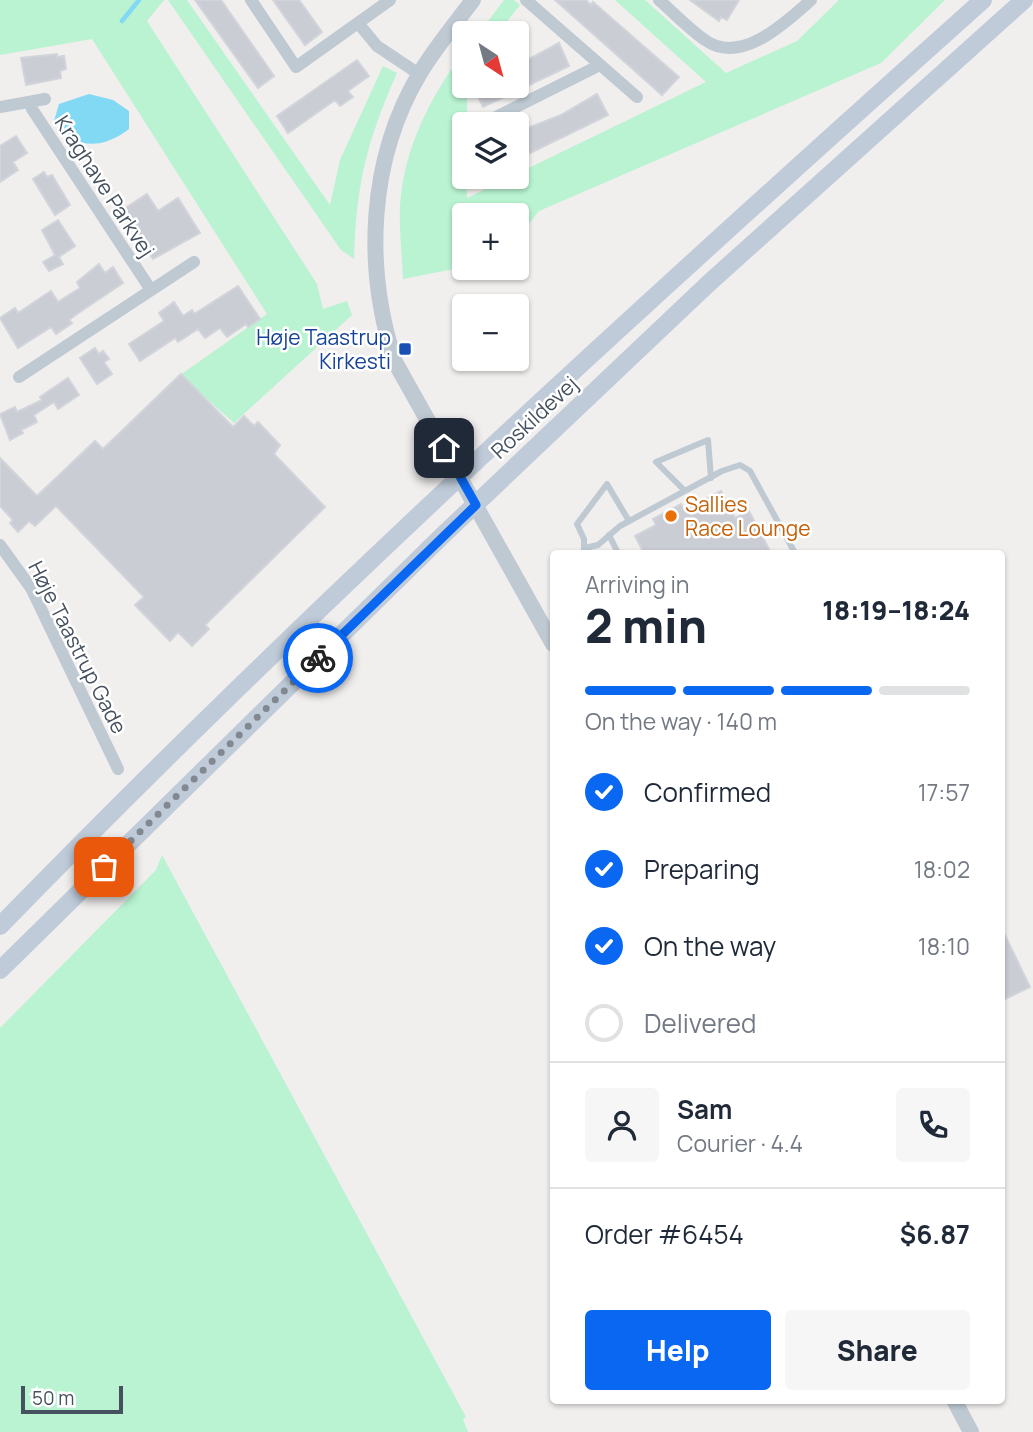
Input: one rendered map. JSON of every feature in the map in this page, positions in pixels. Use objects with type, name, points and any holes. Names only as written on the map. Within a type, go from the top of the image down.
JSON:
[{"type":"main road","name":"Roskildevej","points":[[0,926],[288,638],[459,474],[674,276],[983,0]]},
{"type":"main road","name":"Roskildevej","points":[[0,970],[476,505],[709,283],[1024,0]]},
{"type":"street","points":[[251,0],[296,67],[390,0]]},
{"type":"street","points":[[473,0],[419,74],[393,133],[384,165],[374,236],[377,279],[383,326],[396,362],[550,639]]},
{"type":"street","points":[[526,0],[637,97]]},
{"type":"street","points":[[659,0],[706,41],[720,47],[735,47],[761,39],[780,28],[811,0]]},
{"type":"street","points":[[358,23],[377,46],[419,74]]},
{"type":"street","points":[[506,112],[600,65]]},
{"type":"street","name":"Kraghave Parkvej","points":[[0,107],[45,99]]},
{"type":"street","name":"Kraghave Parkvej","points":[[30,102],[32,109],[151,290]]},
{"type":"street","name":"Kraghave Parkvej","points":[[19,377],[194,262]]},
{"type":"street","name":"Høje Taastrup Gade","points":[[0,545],[31,588],[118,769]]},
{"type":"street","points":[[956,1404],[971,1432]]},
{"type":"lane","points":[[685,491],[656,462],[708,440],[711,478]]},
{"type":"lane","points":[[629,521],[607,484],[576,524],[584,539],[584,550],[598,545],[629,521],[740,465],[750,471],[793,550]]},
{"type":"lane","points":[[609,536],[616,550]]},
{"type":"green space","points":[[0,0],[164,0],[147,21],[317,284],[323,309],[347,301],[352,315],[234,423],[180,375],[267,314],[92,39],[0,55]]},
{"type":"green space","points":[[168,0],[187,0],[330,205],[340,160],[383,66],[397,73],[378,120],[365,163],[357,208],[354,259],[341,250]]},
{"type":"green space","points":[[504,0],[514,0],[520,5],[507,21],[488,21]]},
{"type":"green space","points":[[615,0],[645,0],[726,73],[797,41],[839,0],[945,0],[881,63],[539,211],[529,224],[529,203],[452,203],[452,269],[403,279],[400,207],[406,165],[420,125],[452,69],[452,98],[467,98],[467,112],[452,112],[452,189],[467,189],[467,198],[486,189],[529,189],[529,168],[706,82]]},
{"type":"green space","points":[[162,855],[466,1417],[463,1419],[468,1432],[0,1432],[0,1028],[156,870]]},
{"type":"water","points":[[89,94],[113,100],[129,111],[129,129],[108,141],[89,144],[80,142],[62,131],[54,121],[59,104]]},
{"type":"building","points":[[195,0],[221,0],[274,76],[258,88]]},
{"type":"building","points":[[273,0],[299,0],[322,32],[305,45]]},
{"type":"building","points":[[555,0],[586,0],[591,5],[593,2],[679,77],[662,95]]},
{"type":"building","points":[[690,0],[739,0],[727,20],[721,17],[719,21]]},
{"type":"building","points":[[559,43],[569,66],[529,85],[529,59]]},
{"type":"building","points":[[57,54],[57,57],[64,56],[66,69],[60,71],[61,78],[26,85],[21,58]]},
{"type":"building","points":[[357,60],[369,76],[348,91],[353,97],[340,106],[335,100],[288,133],[277,116]]},
{"type":"building","points":[[597,94],[608,115],[529,154],[529,127],[561,115]]},
{"type":"building","points":[[479,98],[502,98],[483,107]]},
{"type":"building","points":[[16,136],[27,153],[13,162],[18,170],[0,182],[0,146]]},
{"type":"building","points":[[44,172],[47,177],[52,175],[70,205],[55,215],[33,179]]},
{"type":"building","points":[[147,194],[158,211],[178,198],[200,233],[153,259],[121,211]]},
{"type":"building","points":[[58,220],[75,246],[59,257],[63,264],[49,271],[43,262],[55,255],[42,230]]},
{"type":"building","points":[[99,264],[105,273],[113,267],[123,283],[69,320],[72,323],[56,334],[51,327],[18,348],[0,318],[15,308],[18,313],[51,291],[58,302],[80,288],[77,282]]},
{"type":"building","points":[[238,286],[260,319],[248,327],[246,324],[227,337],[220,328],[205,338],[198,329],[178,342],[175,338],[140,361],[129,344],[164,321],[159,313],[174,302],[183,316],[192,310],[194,314]]},
{"type":"building","points":[[95,348],[99,354],[103,351],[109,359],[104,362],[112,374],[97,384],[80,358]]},
{"type":"building","points":[[181,374],[233,427],[244,416],[254,426],[258,422],[280,445],[274,454],[325,507],[205,625],[209,629],[192,646],[178,632],[170,641],[135,605],[144,597],[56,506],[35,526],[29,521],[18,532],[10,523],[13,520],[0,506],[0,458],[37,496],[95,441],[103,449]]},
{"type":"building","points":[[68,378],[79,395],[58,409],[54,402],[34,415],[37,422],[21,430],[23,433],[10,440],[0,414],[15,407],[17,412],[42,400],[40,397]]},
{"type":"building","points":[[721,491],[735,518],[749,511],[769,550],[642,550],[635,536],[656,525],[653,519],[681,504],[684,510]]},
{"type":"building","points":[[1005,935],[1030,987],[1005,999]]},
{"type":"waterway","points":[[122,21],[139,0]]},
{"type":"way so far","points":[[104,867],[318,658]]},
{"type":"place","name":"Høje Taastrup Kirkesti","points":[[405,349]]},
{"type":"place","name":"Sallies Race Lounge","points":[[671,516]]},
{"type":"route","points":[[318,658],[476,505],[444,448]]}]
